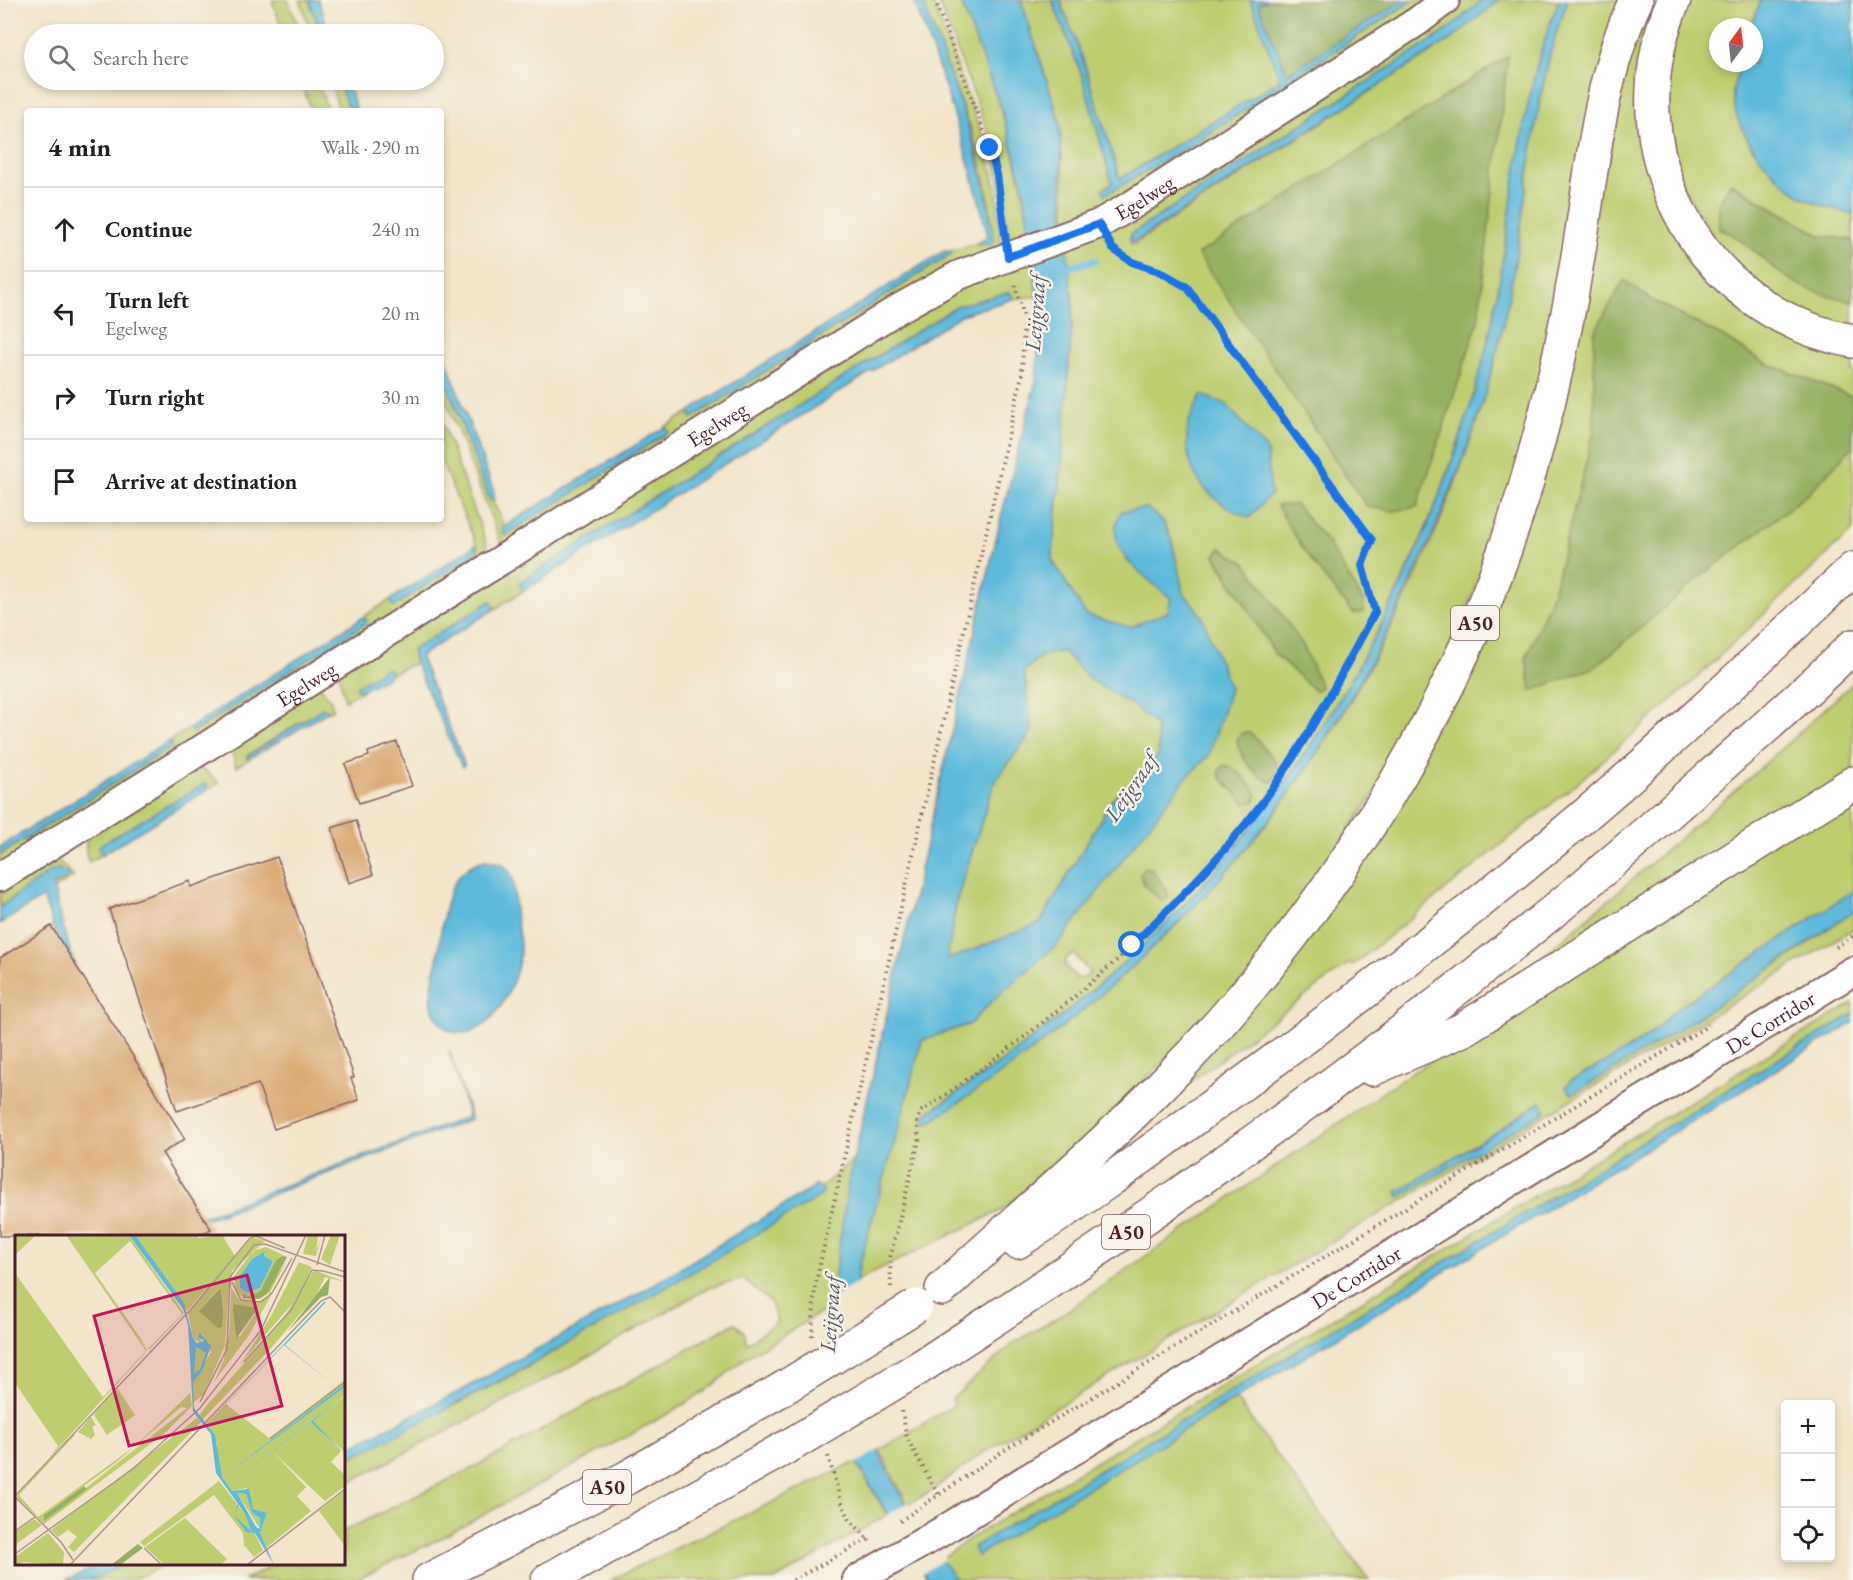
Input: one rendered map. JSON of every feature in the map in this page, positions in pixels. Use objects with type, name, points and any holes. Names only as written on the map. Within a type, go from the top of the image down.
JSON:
[{"type":"highway","name":"A50","points":[[429,1580],[628,1476],[782,1389],[916,1296],[1158,1089],[1227,1015],[1326,892],[1406,765],[1456,667],[1481,610],[1532,468],[1555,377],[1579,254],[1604,96],[1624,27],[1636,0]]},
{"type":"highway","points":[[1674,0],[1665,23],[1656,62],[1653,113],[1660,164],[1681,216],[1708,256],[1744,292],[1791,322],[1853,341]]},
{"type":"highway","name":"A50","points":[[916,1296],[1032,1233],[1329,1020],[1580,820],[1724,691],[1853,569]]},
{"type":"highway","name":"A50","points":[[548,1580],[794,1443],[922,1366],[1107,1245],[1324,1090],[1579,890],[1658,823],[1853,646]]},
{"type":"highway","name":"A50","points":[[1324,1090],[1462,1030],[1853,783]]},
{"type":"street","name":"Egelweg","points":[[0,877],[898,309],[959,275],[1089,227],[1290,103],[1446,0]]},
{"type":"street","name":"De Corridor","points":[[857,1580],[939,1533],[1853,971]]},
{"type":"path","points":[[812,1342],[815,1286],[1022,375],[1023,317],[1018,253],[990,148],[935,0]]},
{"type":"path","points":[[916,1296],[890,1258],[920,1140],[916,1120],[922,1111],[1006,1050],[1086,986],[1213,864],[1277,782],[1375,612],[1362,565],[1372,540],[1187,287],[1159,271],[1132,262],[1113,249],[1089,227]]},
{"type":"path","points":[[1829,951],[1853,936]]},
{"type":"path","name":"De Corridor","points":[[923,1507],[1018,1442],[1710,1024]]},
{"type":"path","points":[[902,1406],[907,1439],[939,1496]]},
{"type":"path","points":[[826,1446],[841,1501],[850,1520],[891,1560]]},
{"type":"path","points":[[793,1580],[876,1535]]},
{"type":"green space","points":[[272,0],[288,0],[297,24],[280,24]]},
{"type":"green space","points":[[300,0],[309,0],[317,24],[308,24]]},
{"type":"green space","points":[[922,0],[932,0],[987,148],[997,193],[1001,246],[511,546],[501,543],[444,395],[444,376],[488,496],[500,517],[502,533],[506,535],[669,432],[665,427],[691,411],[693,417],[951,254],[951,251],[977,243],[977,245],[994,241],[987,188],[970,126]]},
{"type":"green space","points":[[938,0],[960,0],[1012,145],[1030,238],[1014,242],[1009,237],[993,146]]},
{"type":"green space","points":[[1021,0],[1052,0],[1082,75],[1112,184],[1103,189],[1189,146],[1413,0],[1432,0],[1112,202],[1090,212],[1087,218],[1066,224],[1060,122]]},
{"type":"green space","points":[[1060,0],[1250,0],[1281,80],[1120,179],[1083,60]]},
{"type":"green space","points":[[1269,0],[1403,0],[1287,75],[1258,4]]},
{"type":"green space","points":[[1459,0],[1483,0],[1442,34],[1131,234],[1129,239],[1134,244],[1453,38],[1499,0],[1559,0],[1544,44],[1522,134],[1501,274],[1482,365],[1462,433],[1438,499],[1410,564],[1379,628],[1344,691],[1306,751],[1265,809],[1221,864],[1190,898],[1120,966],[1005,1059],[927,1113],[924,1116],[925,1122],[927,1123],[963,1099],[1049,1036],[1130,967],[1230,867],[1273,815],[1314,758],[1388,633],[1449,500],[1473,433],[1505,315],[1542,93],[1555,37],[1568,0],[1626,0],[1561,293],[1506,517],[1407,744],[1260,964],[1068,1158],[1002,1210],[855,1281],[922,1040],[970,1024],[1122,859],[1185,779],[1209,755],[1202,617],[1183,592],[1172,541],[1164,523],[1147,508],[1125,559],[1171,598],[1168,612],[1130,628],[1086,615],[1052,560],[1063,450],[1073,306],[1067,246],[1430,21]],"holes":[[[1508,57],[1492,180],[1393,511]],[[1221,548],[1321,687],[1315,691],[1229,581],[1215,555]],[[1074,954],[1090,973],[1078,979],[1065,965],[1067,957]]]},
{"type":"green space","points":[[1649,0],[1663,0],[1649,39],[1679,230],[1853,352],[1853,397],[1763,362],[1723,337],[1653,301],[1624,281],[1594,333],[1594,431],[1553,593],[1526,658],[1531,690],[1595,667],[1700,577],[1810,492],[1853,446],[1853,530],[1689,685],[1576,784],[1353,965],[1350,963],[1155,1108],[1219,1037],[1481,634],[1615,91]]},
{"type":"green space","points":[[1685,0],[1761,0],[1754,18],[1709,18],[1709,72],[1738,72],[1733,90],[1738,118],[1752,148],[1804,198],[1853,214],[1853,240],[1821,236],[1731,183],[1719,228],[1738,238],[1775,269],[1799,284],[1853,301],[1853,329],[1786,305],[1725,258],[1671,166],[1661,94]]},
{"type":"green space","points":[[1508,56],[1478,322],[1417,507],[1393,511],[1367,507],[1198,254]]},
{"type":"green space","points":[[304,90],[321,90],[327,108],[311,108]]},
{"type":"green space","points":[[333,90],[342,90],[348,108],[339,108]]},
{"type":"green space","points":[[1730,183],[1821,236],[1853,240],[1853,301],[1816,292],[1791,280],[1745,244],[1719,228],[1719,203]]},
{"type":"green space","points":[[1033,260],[1037,296],[1013,299],[1013,296],[930,323],[520,582],[520,586],[525,590],[495,609],[491,601],[412,650],[415,663],[357,689],[361,691],[345,700],[338,671],[961,284]]},
{"type":"green space","points":[[1624,280],[1653,301],[1723,337],[1763,362],[1853,397],[1853,446],[1810,492],[1700,577],[1595,667],[1531,691],[1526,658],[1553,593],[1594,431],[1594,333]]},
{"type":"green space","points":[[444,427],[487,545],[478,566],[0,869],[0,855],[170,747],[172,743],[169,741],[190,728],[191,730],[367,620],[363,617],[391,599],[392,604],[478,548],[444,468]]},
{"type":"green space","points":[[1277,505],[1296,505],[1328,543],[1364,602],[1363,613],[1353,613],[1332,588],[1302,548]]},
{"type":"green space","points":[[1221,548],[1246,563],[1303,645],[1321,687],[1315,691],[1275,654],[1215,555]]},
{"type":"green space","points":[[1063,651],[1090,680],[1131,704],[1156,725],[1159,755],[1112,800],[1040,923],[947,961],[957,899],[994,783],[1032,731],[1024,671],[1041,656]]},
{"type":"green space","points":[[1853,683],[1853,773],[1519,977],[1745,782]]},
{"type":"green space","points":[[319,684],[331,701],[333,709],[329,711],[323,708],[249,754],[247,757],[251,758],[236,767],[229,741]]},
{"type":"green space","points":[[1250,732],[1276,762],[1277,774],[1272,782],[1260,776],[1249,766],[1238,746],[1237,740],[1242,733]]},
{"type":"green space","points":[[191,764],[205,771],[219,783],[207,790],[207,785],[98,849],[103,854],[89,862],[86,854],[86,831]]},
{"type":"green space","points":[[1224,765],[1239,772],[1247,780],[1257,794],[1255,801],[1246,804],[1220,777],[1219,771]]},
{"type":"green space","points":[[1853,792],[1853,891],[1675,1010],[1639,1042],[1569,1082],[1566,1087],[1572,1094],[1785,960],[1853,911],[1853,929],[1664,1045],[1229,1303],[984,1452],[927,1494],[907,1504],[880,1450],[954,1405],[952,1399],[1012,1344],[1055,1319],[1399,1081]],"holes":[[[1540,1102],[1546,1111],[1399,1197],[1397,1192],[1496,1132]]]},
{"type":"green space","points":[[53,855],[74,877],[54,889],[53,885],[66,879],[51,871],[0,907],[0,885]]},
{"type":"green space","points":[[1143,868],[1151,868],[1167,890],[1168,898],[1162,901],[1145,886],[1140,875]]},
{"type":"green space","points":[[1853,1003],[1853,1014],[973,1547],[978,1555],[1236,1399],[1369,1580],[956,1580],[941,1560],[970,1538]]},
{"type":"green space","points":[[853,1160],[830,1307],[747,1357],[707,1390],[673,1411],[445,1536],[355,1580],[243,1580],[275,1565],[345,1565],[345,1531],[471,1469],[735,1323],[744,1332],[747,1343],[777,1322],[771,1303],[743,1279],[708,1288],[570,1367],[345,1484],[345,1460],[523,1370],[823,1190],[821,1187]]},
{"type":"green space","points":[[856,1462],[887,1515],[775,1580],[610,1580]]},
{"type":"green space","points":[[124,1565],[167,1565],[131,1580],[90,1580]]},
{"type":"water","points":[[309,0],[318,0],[326,24],[317,24]]},
{"type":"water","points":[[913,0],[922,0],[965,117],[989,207],[994,238],[992,244],[977,245],[988,236],[964,146]]},
{"type":"water","name":"Leijgraaf","points":[[960,0],[1021,0],[1060,122],[1062,192],[1073,306],[1063,450],[1052,560],[1086,615],[1130,627],[1168,612],[1171,598],[1138,571],[1120,549],[1116,538],[1116,525],[1122,511],[1147,508],[1164,523],[1172,541],[1183,592],[1202,616],[1230,689],[1209,755],[1185,779],[1057,945],[993,1000],[970,1024],[922,1040],[860,1267],[850,1339],[851,1364],[864,1418],[907,1506],[956,1580],[928,1580],[856,1462],[830,1307],[849,1179],[1002,513],[1036,381],[1040,321],[1023,184],[1003,113]],"holes":[[[1063,651],[1090,680],[1131,704],[1156,725],[1159,755],[1112,800],[1040,923],[947,960],[957,899],[994,783],[1032,731],[1024,671],[1041,656]]]},
{"type":"water","points":[[1052,0],[1060,0],[1083,60],[1120,179],[1280,80],[1250,0],[1269,0],[1258,4],[1287,74],[1403,0],[1413,0],[1189,146],[1105,195],[1103,189],[1112,183],[1082,75]]},
{"type":"water","points":[[1483,0],[1499,0],[1453,38],[1131,244],[1131,234],[1442,34]]},
{"type":"water","points":[[1559,0],[1568,0],[1555,37],[1546,74],[1511,288],[1486,391],[1439,519],[1399,608],[1365,674],[1307,769],[1249,845],[1210,890],[1121,977],[1073,1018],[1025,1056],[927,1123],[924,1116],[927,1113],[1005,1059],[1083,998],[1121,966],[1190,898],[1265,809],[1345,691],[1410,565],[1438,499],[1462,433],[1482,365],[1492,320],[1514,180],[1532,88],[1543,43]]},
{"type":"water","points":[[1761,0],[1853,0],[1853,214],[1816,203],[1792,190],[1767,166],[1746,136],[1734,105],[1733,90],[1738,72],[1763,72],[1763,18],[1754,18]]},
{"type":"water","points":[[342,90],[350,90],[356,108],[348,108]]},
{"type":"water","points":[[944,251],[951,251],[951,254],[692,418],[690,416],[691,411],[700,404]]},
{"type":"water","points":[[1010,292],[1013,299],[961,315],[525,590],[519,586],[520,582],[957,306]]},
{"type":"water","points":[[444,353],[494,492],[494,500],[488,496],[444,376]]},
{"type":"water","points":[[1201,395],[1226,404],[1267,450],[1271,494],[1249,518],[1210,494],[1194,471],[1187,443],[1188,426]]},
{"type":"water","points":[[665,427],[669,432],[506,535],[502,533],[503,527]]},
{"type":"water","points":[[476,545],[478,551],[395,606],[392,605],[391,599]]},
{"type":"water","points":[[491,601],[495,609],[420,656],[465,765],[462,767],[415,663],[412,650]]},
{"type":"water","points":[[363,617],[367,620],[365,624],[193,732],[190,730],[190,728]]},
{"type":"water","points":[[386,668],[391,671],[388,677],[361,691],[357,689],[356,686]]},
{"type":"water","points":[[323,708],[329,711],[251,758],[247,757]]},
{"type":"water","points":[[169,741],[172,743],[171,747],[0,855],[0,847]]},
{"type":"water","points":[[204,784],[207,785],[207,790],[103,854],[98,849],[101,844]]},
{"type":"water","points":[[486,860],[502,864],[513,879],[520,942],[519,959],[511,987],[495,1014],[473,1031],[458,1033],[441,1024],[431,999],[444,911],[448,897],[461,873],[472,865]]},
{"type":"water","points":[[58,869],[69,874],[66,879],[53,885],[65,935],[158,1207],[150,1206],[43,897],[0,924],[0,907],[51,871]]},
{"type":"water","points":[[1853,891],[1853,911],[1750,983],[1680,1029],[1572,1094],[1566,1087],[1569,1082],[1639,1042],[1675,1010]]},
{"type":"water","points":[[1853,1014],[1853,1023],[977,1556],[973,1547]]},
{"type":"water","points":[[449,1050],[471,1119],[163,1235],[166,1230],[467,1117]]},
{"type":"water","points":[[1541,1102],[1546,1111],[1399,1197],[1397,1192]]},
{"type":"water","points":[[817,1185],[823,1190],[822,1195],[586,1334],[345,1460],[345,1449],[464,1389],[641,1292]]},
{"type":"water","points":[[100,1565],[124,1565],[90,1580],[65,1580]]},
{"type":"pier","points":[[857,1283],[854,1339],[856,1379],[867,1417],[882,1448],[855,1464],[823,1381],[820,1329],[828,1301]]},
{"type":"pier","points":[[909,1502],[945,1559],[920,1574],[884,1517]]},
{"type":"building","points":[[397,742],[412,786],[359,803],[345,764],[369,756],[368,752]]},
{"type":"building","points":[[356,820],[373,875],[349,883],[332,828]]},
{"type":"building","points":[[277,857],[354,1077],[351,1078],[359,1100],[274,1129],[258,1084],[177,1111],[109,909],[190,881],[191,887]]},
{"type":"building","points":[[51,926],[185,1139],[162,1153],[211,1229],[201,1235],[0,1236],[0,958]]},
{"type":"waterway","name":"Leijgraaf","points":[[1060,269],[1094,261]]},
{"type":"route","points":[[990,148],[997,175],[1008,257],[1099,224],[1113,249],[1132,262],[1159,271],[1187,287],[1372,540],[1362,565],[1375,612],[1329,697],[1277,782],[1213,864],[1132,945]]}]
